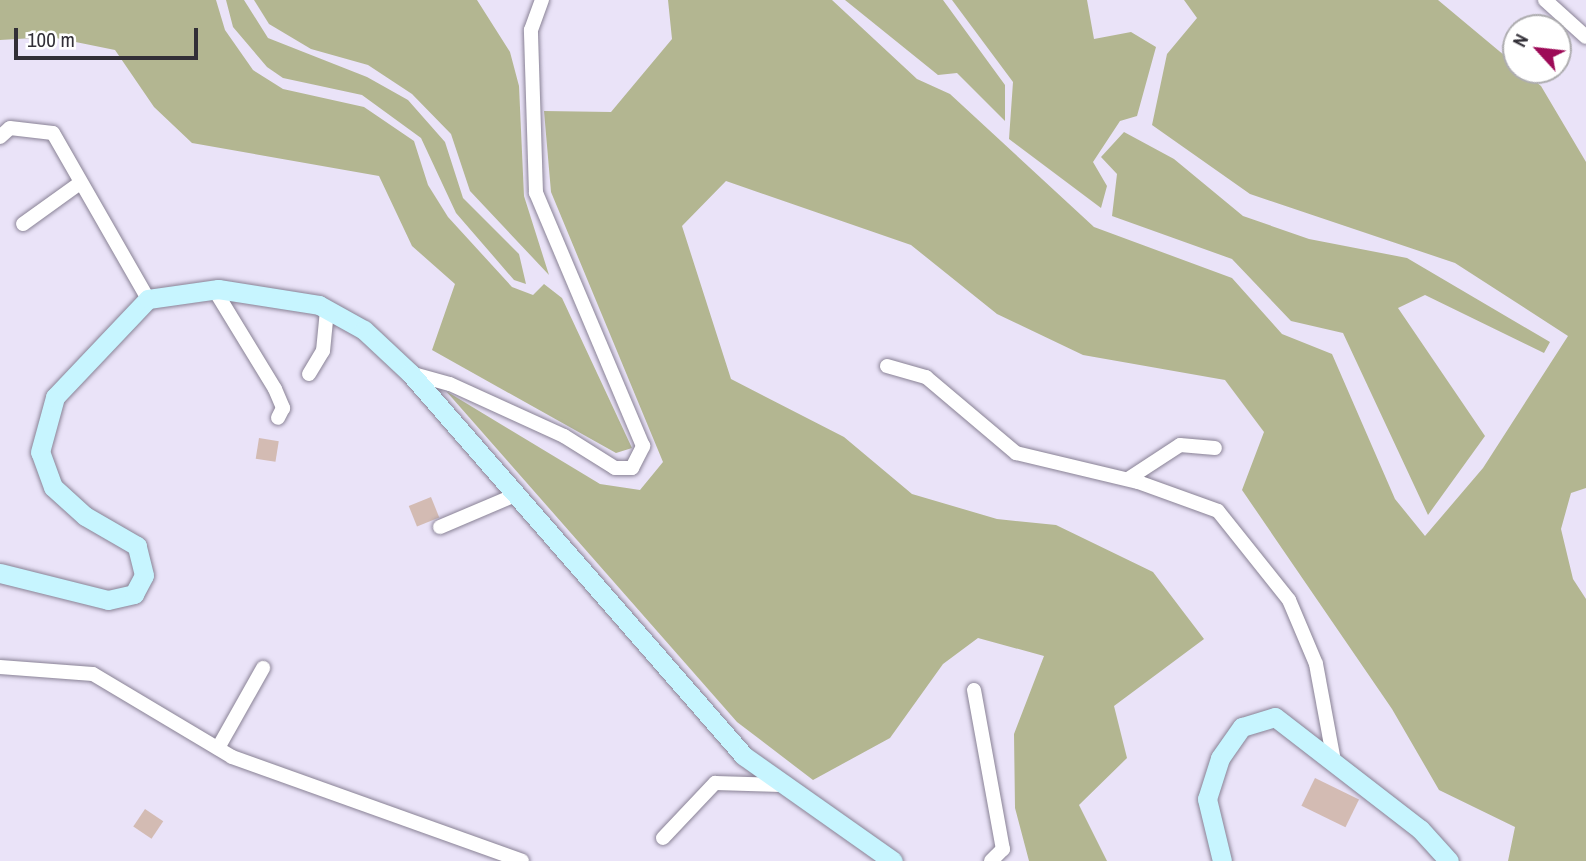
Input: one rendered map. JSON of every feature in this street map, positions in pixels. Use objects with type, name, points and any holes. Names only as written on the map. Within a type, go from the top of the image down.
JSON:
[{"type":"street","points":[[410,373],[450,384],[538,425],[615,468],[632,468],[643,446],[536,193],[531,30],[542,0]]},
{"type":"street","points":[[1545,0],[1586,37]]},
{"type":"street","points":[[0,137],[10,128],[53,133],[74,161],[80,183],[149,299]]},
{"type":"street","points":[[23,224],[80,183]]},
{"type":"street","points":[[214,289],[275,389],[283,408],[278,418]]},
{"type":"street","points":[[0,573],[108,600],[134,594],[144,575],[137,546],[85,516],[53,487],[40,452],[55,397],[149,299],[214,289],[327,310],[363,330],[410,373],[513,496],[744,756],[893,859]]},
{"type":"street","points":[[309,374],[323,351],[327,310]]},
{"type":"street","points":[[887,366],[926,377],[1016,453],[1128,480],[1218,511],[1248,541],[1289,600],[1316,664],[1334,761]]},
{"type":"street","points":[[1128,480],[1180,445],[1215,448]]},
{"type":"street","points":[[440,527],[513,496]]},
{"type":"street","points":[[0,667],[93,674],[218,748],[522,861]]},
{"type":"street","points":[[218,748],[263,668]]},
{"type":"street","points":[[974,690],[1003,849],[991,861]]},
{"type":"street","points":[[1222,861],[1207,799],[1220,758],[1242,727],[1275,717],[1420,829],[1449,861]]},
{"type":"street","points":[[663,838],[715,783],[789,787]]},
{"type":"green space","points":[[0,0],[216,0],[225,30],[253,70],[283,89],[364,107],[414,141],[428,185],[448,217],[512,287],[533,295],[544,284],[562,298],[632,448],[616,453],[432,350],[455,284],[412,246],[379,176],[192,143],[154,107],[115,50],[51,37],[0,40]]},
{"type":"green space","points":[[226,0],[244,0],[268,38],[367,77],[408,100],[445,142],[463,198],[519,254],[526,284],[514,280],[456,213],[421,138],[362,95],[283,78],[267,67],[233,27]]},
{"type":"green space","points":[[254,0],[477,0],[510,52],[519,86],[524,196],[549,275],[470,191],[451,134],[412,94],[368,65],[311,49],[269,24]]},
{"type":"green space","points":[[668,0],[832,0],[917,79],[950,94],[1094,227],[1232,278],[1282,334],[1332,354],[1395,499],[1425,536],[1483,468],[1568,336],[1455,263],[1250,194],[1152,125],[1167,54],[1197,18],[1184,0],[1438,0],[1502,53],[1502,84],[1541,86],[1586,162],[1586,488],[1571,493],[1561,529],[1573,579],[1586,599],[1586,861],[1508,861],[1515,827],[1439,790],[1392,709],[1242,490],[1264,432],[1225,380],[1083,355],[997,314],[911,245],[726,181],[682,226],[731,379],[844,437],[912,494],[997,519],[1056,525],[1153,572],[1204,639],[1114,706],[1127,758],[1079,805],[1107,861],[1029,861],[1015,808],[1014,734],[1044,656],[978,638],[943,664],[890,738],[813,780],[737,722],[446,391],[600,484],[640,490],[663,462],[551,192],[544,111],[611,112],[672,39]]},
{"type":"green space","points":[[845,0],[943,0],[1005,85],[1005,121],[957,73],[938,75]]},
{"type":"green space","points":[[952,0],[1087,0],[1094,39],[1131,32],[1156,47],[1137,116],[1120,121],[1093,162],[1107,186],[1101,208],[1009,139],[1013,82]]},
{"type":"green space","points":[[1124,132],[1174,159],[1243,216],[1309,239],[1407,258],[1550,342],[1544,353],[1425,295],[1398,308],[1485,436],[1428,515],[1343,333],[1291,321],[1232,259],[1112,216],[1117,174],[1101,157]]},
{"type":"building","points":[[259,438],[279,441],[275,462],[256,459]]},
{"type":"building","points":[[431,497],[439,517],[417,526],[409,506]]},
{"type":"building","points":[[1315,778],[1359,799],[1345,827],[1301,806]]},
{"type":"building","points":[[145,809],[163,821],[151,839],[133,826]]}]
